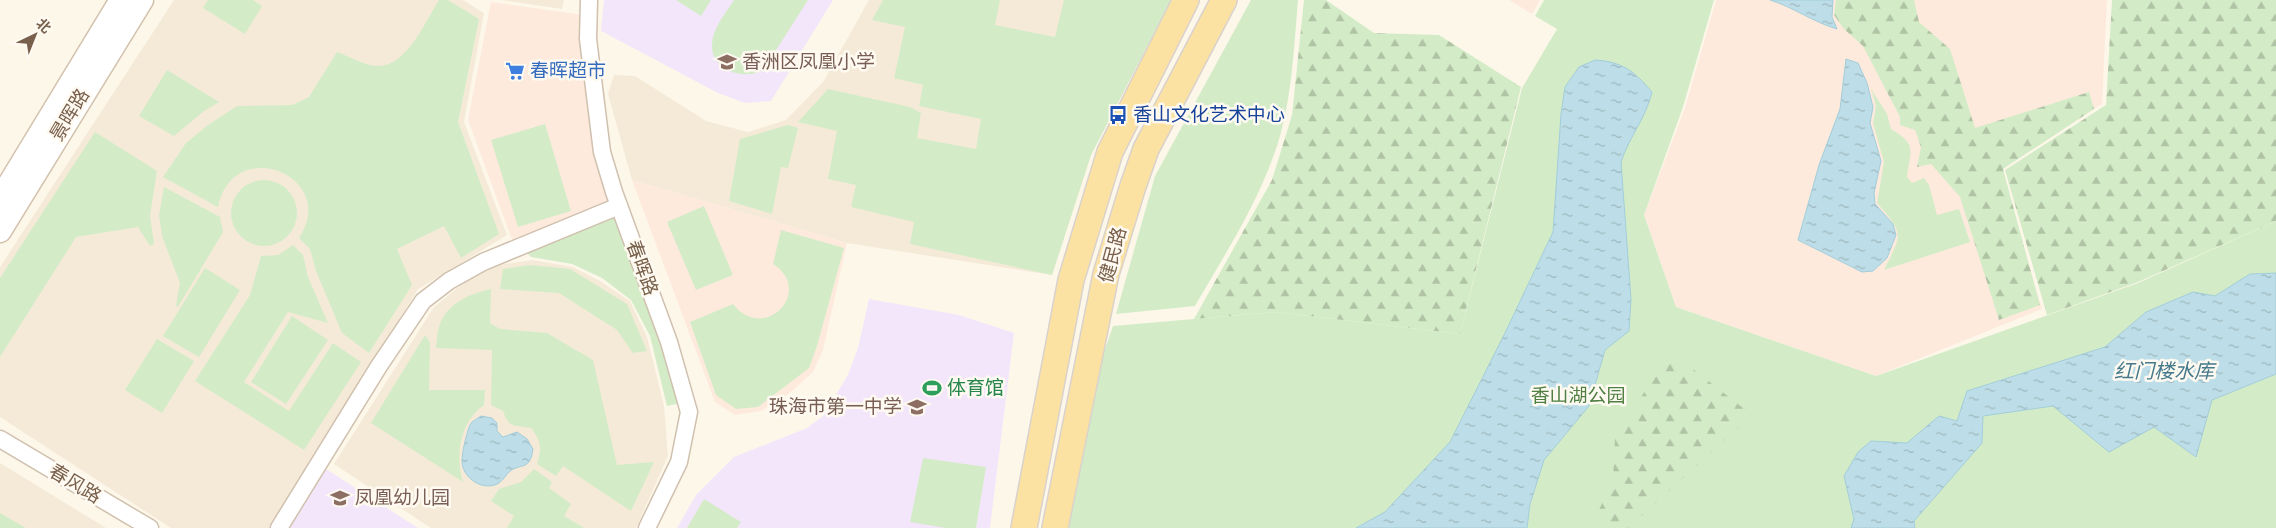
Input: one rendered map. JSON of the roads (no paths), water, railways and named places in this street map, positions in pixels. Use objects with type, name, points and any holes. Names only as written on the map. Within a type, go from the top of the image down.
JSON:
[{"type":"main road","points":[[0,199],[121,0]]},
{"type":"main road","name":"景晖路","points":[[0,231],[142,0]]},
{"type":"main road","name":"健民路","points":[[1024,528],[1071,280],[1110,152],[1186,0]]},
{"type":"main road","name":"健民路","points":[[1055,528],[1106,274],[1133,186],[1155,132],[1224,0]]},
{"type":"street","name":"春晖路","points":[[589,0],[588,39],[602,152],[619,206],[669,342],[689,412],[679,462],[647,528]]},
{"type":"street","points":[[279,528],[379,366],[423,301],[449,281],[483,262],[619,206]]},
{"type":"street","name":"春风路","points":[[0,439],[150,528]]},
{"type":"water","points":[[1770,0],[1833,0],[1832,17],[1837,29],[1787,6]]},
{"type":"water","points":[[1846,59],[1858,63],[1867,83],[1873,107],[1870,123],[1881,161],[1874,193],[1875,204],[1893,224],[1896,235],[1887,258],[1873,271],[1862,272],[1798,240],[1819,165],[1840,109]]},
{"type":"water","points":[[1595,60],[1621,65],[1639,78],[1652,92],[1646,110],[1621,162],[1631,299],[1629,331],[1605,350],[1589,406],[1544,460],[1530,504],[1527,528],[1356,528],[1385,512],[1450,442],[1553,232],[1561,114],[1565,87],[1579,67]]},
{"type":"water","name":"红门楼水库","points":[[2276,273],[2276,374],[2212,400],[2196,457],[2154,427],[2109,452],[2053,406],[1983,416],[1982,443],[1914,521],[1915,528],[1851,528],[1854,519],[1844,476],[1858,452],[1871,441],[1907,443],[1939,416],[1957,421],[1967,391],[2105,347],[2146,312],[2193,292],[2215,296],[2250,274]]},
{"type":"water","points":[[481,416],[492,418],[497,423],[497,431],[503,437],[517,432],[527,439],[533,449],[530,461],[527,464],[510,471],[499,483],[487,486],[481,485],[470,478],[463,468],[462,462],[463,449],[469,427],[472,422]]},
{"type":"place","name":"香洲区凤凰小学","points":[[727,62]]},
{"type":"place","name":"春晖超市","points":[[515,71]]},
{"type":"place","name":"香山文化艺术中心","points":[[1118,115]]},
{"type":"place","name":"体育馆","points":[[932,388]]},
{"type":"place","name":"珠海市第一中学","points":[[917,407]]},
{"type":"place","name":"凤凰幼儿园","points":[[340,498]]},
{"type":"park label","name":"香山湖公园","points":[[1578,396]]}]
